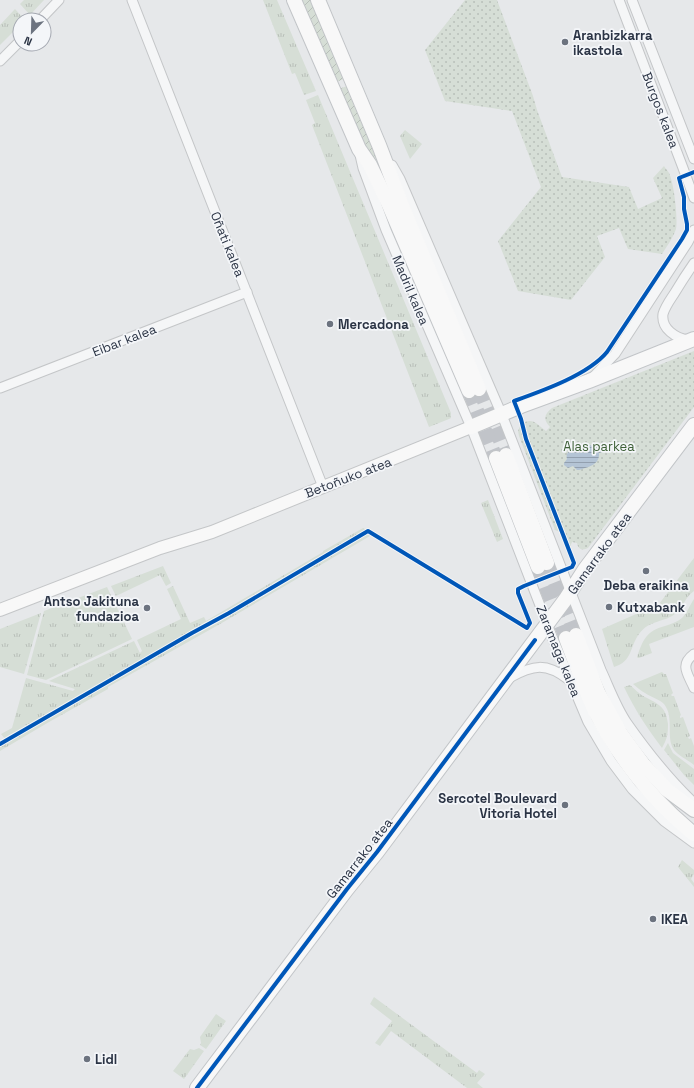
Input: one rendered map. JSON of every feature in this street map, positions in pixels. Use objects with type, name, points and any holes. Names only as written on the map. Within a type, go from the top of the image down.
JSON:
[{"type":"main road","name":"Madril kalea","points":[[294,0],[359,149],[370,165],[474,390],[379,146],[318,0]]},
{"type":"main road","name":"Betoñuko atea","points":[[0,610],[153,551],[212,532],[471,428],[521,406],[628,366],[691,339]]},
{"type":"main road","name":"Gamarrako atea","points":[[197,1088],[343,895],[378,852],[548,623],[589,564],[694,425]]},
{"type":"main road","points":[[501,457],[542,565]]},
{"type":"main road","name":"Zaramaga kalea","points":[[694,810],[667,790],[643,764],[621,734],[598,692],[571,637],[580,676],[594,709],[620,753],[646,788],[667,811],[694,834]]},
{"type":"street","points":[[48,12],[59,0]]},
{"type":"street","name":"Oñati kalea","points":[[132,0],[323,487]]},
{"type":"street","name":"Burgos kalea","points":[[619,0],[694,198]]},
{"type":"street","name":"Burgos kalea","points":[[632,0],[694,159]]},
{"type":"street","points":[[0,61],[12,49]]},
{"type":"street","name":"Madril kalea","points":[[379,146],[400,179],[502,415]]},
{"type":"street","name":"Madril kalea","points":[[359,149],[363,168],[386,230],[471,428]]},
{"type":"street","points":[[589,381],[615,354],[688,242],[694,230]]},
{"type":"street","points":[[691,339],[681,339],[671,333],[666,327],[663,313],[668,302],[694,263]]},
{"type":"street","name":"Eibar kalea","points":[[0,388],[247,292]]},
{"type":"street","points":[[502,415],[601,670],[626,722],[655,761],[680,791],[694,804]]},
{"type":"street","name":"Zaramaga kalea","points":[[471,428],[588,722],[612,761],[632,789],[664,821],[694,843]]},
{"type":"street","points":[[694,654],[688,658],[686,662],[686,668],[694,688]]},
{"type":"street","name":"Gamarrako atea","points":[[505,681],[526,669],[542,667],[554,670],[570,680]]},
{"type":"green space","points":[[24,0],[44,0],[33,12],[27,12],[20,4]]},
{"type":"green space","points":[[263,0],[277,0],[316,91],[304,95],[295,73],[292,74]]},
{"type":"green space","points":[[302,0],[311,0],[344,79],[336,82]]},
{"type":"green space","points":[[465,0],[497,0],[562,177],[629,187],[638,209],[662,198],[653,178],[664,166],[671,178],[674,192],[676,229],[662,254],[628,249],[619,228],[597,236],[605,257],[571,300],[518,291],[498,241],[541,187],[512,111],[445,101],[425,50]]},
{"type":"green space","points":[[12,12],[12,33],[0,45],[0,25]]},
{"type":"green space","points":[[347,86],[400,213],[376,167],[339,89]]},
{"type":"green space","points":[[318,95],[451,413],[451,418],[429,427],[312,125],[315,123],[306,100]]},
{"type":"green space","points":[[405,130],[422,144],[410,159],[400,136]]},
{"type":"green space","name":"Alas parkea","points":[[694,351],[694,407],[588,548],[581,549],[578,547],[577,543],[572,542],[570,547],[564,532],[555,530],[519,436],[518,431],[521,424],[532,421],[546,431],[550,427],[546,422],[545,417],[552,408]]},
{"type":"green space","points":[[488,500],[503,539],[497,542],[481,503]]},
{"type":"green space","points":[[363,528],[365,530],[362,533],[5,739],[1,734],[12,728],[26,678],[73,691],[75,689],[49,681],[134,641],[140,653],[142,651],[137,640],[181,619],[167,589],[173,586],[190,623],[204,617],[206,621]]},
{"type":"green space","points":[[367,534],[370,536],[0,751],[0,746]]},
{"type":"green space","points":[[694,558],[694,591],[672,616],[653,623],[643,629],[636,639],[628,658],[614,667],[602,629],[659,604]]},
{"type":"green space","points":[[163,566],[171,583],[166,586],[160,575],[116,596],[111,586]]},
{"type":"green space","points":[[107,587],[132,639],[46,680],[27,675],[44,611]]},
{"type":"green space","points":[[694,599],[694,627],[649,644],[652,653],[638,658],[637,657],[641,646],[646,637],[653,631],[674,623],[682,618]]},
{"type":"green space","points":[[41,613],[24,674],[0,667],[0,629]]},
{"type":"green space","points":[[662,672],[666,674],[673,693],[671,695],[674,696],[681,715],[680,718],[683,717],[690,736],[688,737],[689,739],[691,738],[694,746],[694,765],[676,752],[671,745],[669,715],[664,704],[633,684]]},
{"type":"green space","points":[[630,685],[641,694],[658,704],[664,710],[667,718],[668,731],[662,748],[642,719],[624,687]]},
{"type":"green space","points":[[668,743],[673,753],[694,769],[694,785],[664,750]]},
{"type":"green space","points":[[682,860],[694,870],[694,874],[691,879],[694,883],[694,887],[678,867]]},
{"type":"green space","points":[[374,997],[477,1073],[479,1070],[485,1074],[477,1083],[483,1088],[467,1088],[391,1031],[380,1046],[375,1043],[392,1021],[370,1004]]},
{"type":"green space","points":[[216,1014],[226,1021],[206,1049],[200,1045],[200,1037]]},
{"type":"green space","points":[[199,1048],[204,1051],[184,1079],[173,1071],[190,1049],[194,1050]]},
{"type":"water","points":[[587,444],[594,448],[600,447],[605,451],[599,453],[598,460],[593,465],[577,470],[573,466],[568,468],[564,465],[569,451]]},
{"type":"tunnel","points":[[479,389],[506,455]]},
{"type":"tunnel","points":[[469,391],[496,458]]},
{"type":"tunnel","points":[[547,563],[576,635]]},
{"type":"tunnel","points":[[538,567],[566,638]]},
{"type":"cycle path","points":[[0,744],[229,613],[368,531],[527,628],[530,623],[518,593],[518,589],[572,567],[574,563],[526,439],[521,419],[514,401],[577,375],[599,360],[607,352],[687,230],[684,197],[679,178],[694,172]]},
{"type":"cycle path","points":[[197,1088],[347,889],[377,852],[535,640]]},
{"type":"place","name":"Aranbizkarra ikastola","points":[[565,42]]},
{"type":"place","name":"Mercadona","points":[[330,324]]},
{"type":"place","name":"Deba eraikina","points":[[646,571]]},
{"type":"place","name":"Kutxabank","points":[[609,607]]},
{"type":"place","name":"Antso Jakituna fundazioa","points":[[147,608]]},
{"type":"place","name":"Sercotel Boulevard Vitoria Hotel","points":[[565,805]]},
{"type":"place","name":"IKEA","points":[[653,919]]},
{"type":"place","name":"Lidl","points":[[87,1059]]}]
